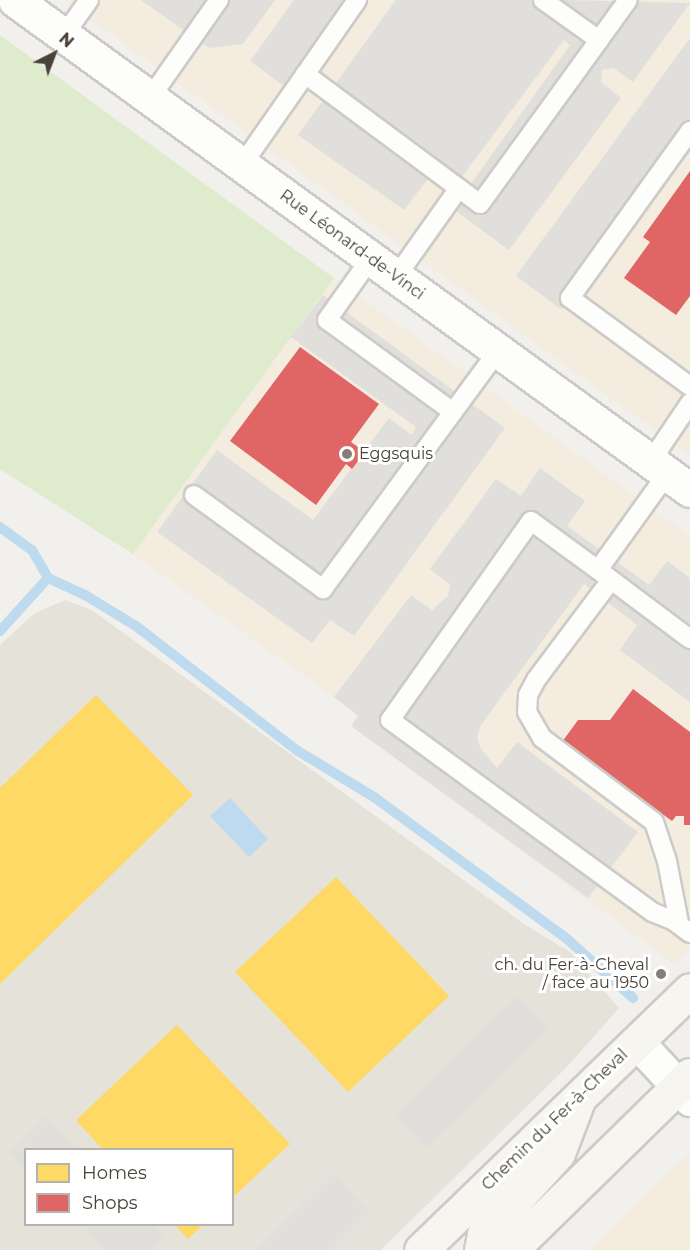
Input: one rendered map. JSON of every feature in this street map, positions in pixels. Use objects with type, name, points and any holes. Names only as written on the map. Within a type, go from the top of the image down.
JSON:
[{"type":"street","name":"Rue Léonard-de-Vinci","points":[[15,0],[669,475]]},
{"type":"street","name":"Chemin du Fer-à-Cheval","points":[[421,1250],[690,990]]},
{"type":"street","points":[[511,1250],[686,1086],[637,1041]]},
{"type":"street","points":[[481,1250],[484,1234],[558,1153],[578,1098]]},
{"type":"lane","points":[[64,35],[89,0]]},
{"type":"lane","points":[[150,98],[219,0]]},
{"type":"lane","points":[[242,165],[357,0]]},
{"type":"lane","points":[[543,0],[598,40]]},
{"type":"lane","points":[[305,74],[480,204],[628,0]]},
{"type":"lane","points":[[690,131],[570,298],[690,386]]},
{"type":"lane","points":[[453,412],[327,320],[383,268],[459,188]]},
{"type":"lane","points":[[194,495],[323,589],[498,351]]},
{"type":"lane","points":[[684,928],[667,861],[654,822],[542,738],[527,712],[528,695],[536,680],[669,475],[690,403]]},
{"type":"lane","points":[[684,928],[651,912],[390,720],[531,521],[690,639]]},
{"type":"shaded area","points":[[64,0],[690,0],[690,456]]},
{"type":"shaded area","points":[[141,0],[275,0],[243,44],[209,48]]},
{"type":"shaded area","points":[[294,0],[357,0],[292,92],[250,61]]},
{"type":"shaded area","points":[[396,0],[543,0],[557,10],[565,0],[690,3],[633,82],[613,68],[602,70],[601,82],[621,98],[509,250],[453,209],[570,45],[564,40],[455,186],[434,171],[404,210],[298,135]]},
{"type":"shaded area","points":[[690,38],[690,131],[561,309],[516,276]]},
{"type":"shaded area","points":[[334,278],[690,536],[690,949],[674,964],[351,726],[358,716],[334,697],[133,554]]},
{"type":"shaded area","points":[[323,295],[505,428],[354,636],[330,620],[312,643],[157,532],[217,450],[313,520],[389,418],[412,435],[416,427],[291,337]]},
{"type":"shaded area","points":[[540,468],[585,501],[567,526],[649,585],[667,561],[690,578],[690,702],[620,650],[637,625],[584,584],[481,725],[477,737],[481,749],[497,768],[517,742],[638,832],[588,898],[351,726],[358,716],[334,697],[411,595],[432,610],[448,596],[450,585],[430,569],[496,479],[521,496]]},
{"type":"shaded area","points":[[65,600],[92,610],[524,924],[570,952],[619,1008],[567,1067],[381,1250],[0,1250],[0,645],[35,613]]},
{"type":"shaded area","points":[[517,996],[549,1029],[426,1149],[395,1115]]},
{"type":"shaded area","points":[[47,1116],[79,1148],[24,1148],[24,1168],[10,1153]]},
{"type":"shaded area","points":[[689,1154],[690,1250],[588,1250]]},
{"type":"shaded area","points":[[334,1174],[369,1212],[329,1250],[256,1250]]},
{"type":"shaded area","points":[[91,1226],[153,1226],[164,1237],[152,1250],[105,1250],[86,1230]]},
{"type":"green space","points":[[0,35],[334,278],[133,554],[0,469]]},
{"type":"water","points":[[230,798],[268,839],[249,857],[210,816]]},
{"type":"building: Homes","points":[[96,695],[193,795],[0,984],[0,788]]},
{"type":"building: Homes","points":[[336,877],[449,996],[348,1092],[235,972]]},
{"type":"building: Homes","points":[[177,1025],[290,1144],[234,1196],[234,1148],[101,1148],[76,1120]]},
{"type":"building: Homes","points":[[176,1226],[202,1226],[188,1239]]},
{"type":"building: Shops","points":[[690,171],[690,296],[676,315],[624,278],[650,242],[643,237]]},
{"type":"building: Shops","points":[[300,347],[379,404],[351,442],[365,452],[352,469],[346,464],[316,505],[230,441]]},
{"type":"building: Shops","points":[[633,689],[690,732],[690,825],[684,825],[684,816],[676,816],[672,821],[562,742],[578,720],[610,720]]},
{"type":"waterway","points":[[0,527],[32,550],[48,578],[0,631]]},
{"type":"waterway","points":[[48,578],[85,595],[136,626],[298,751],[374,797],[566,938],[633,998]]},
{"type":"place","name":"Eggsquis","points":[[347,454]]},
{"type":"place","name":"ch. du Fer-à-Cheval / face au 1950","points":[[661,974]]}]
